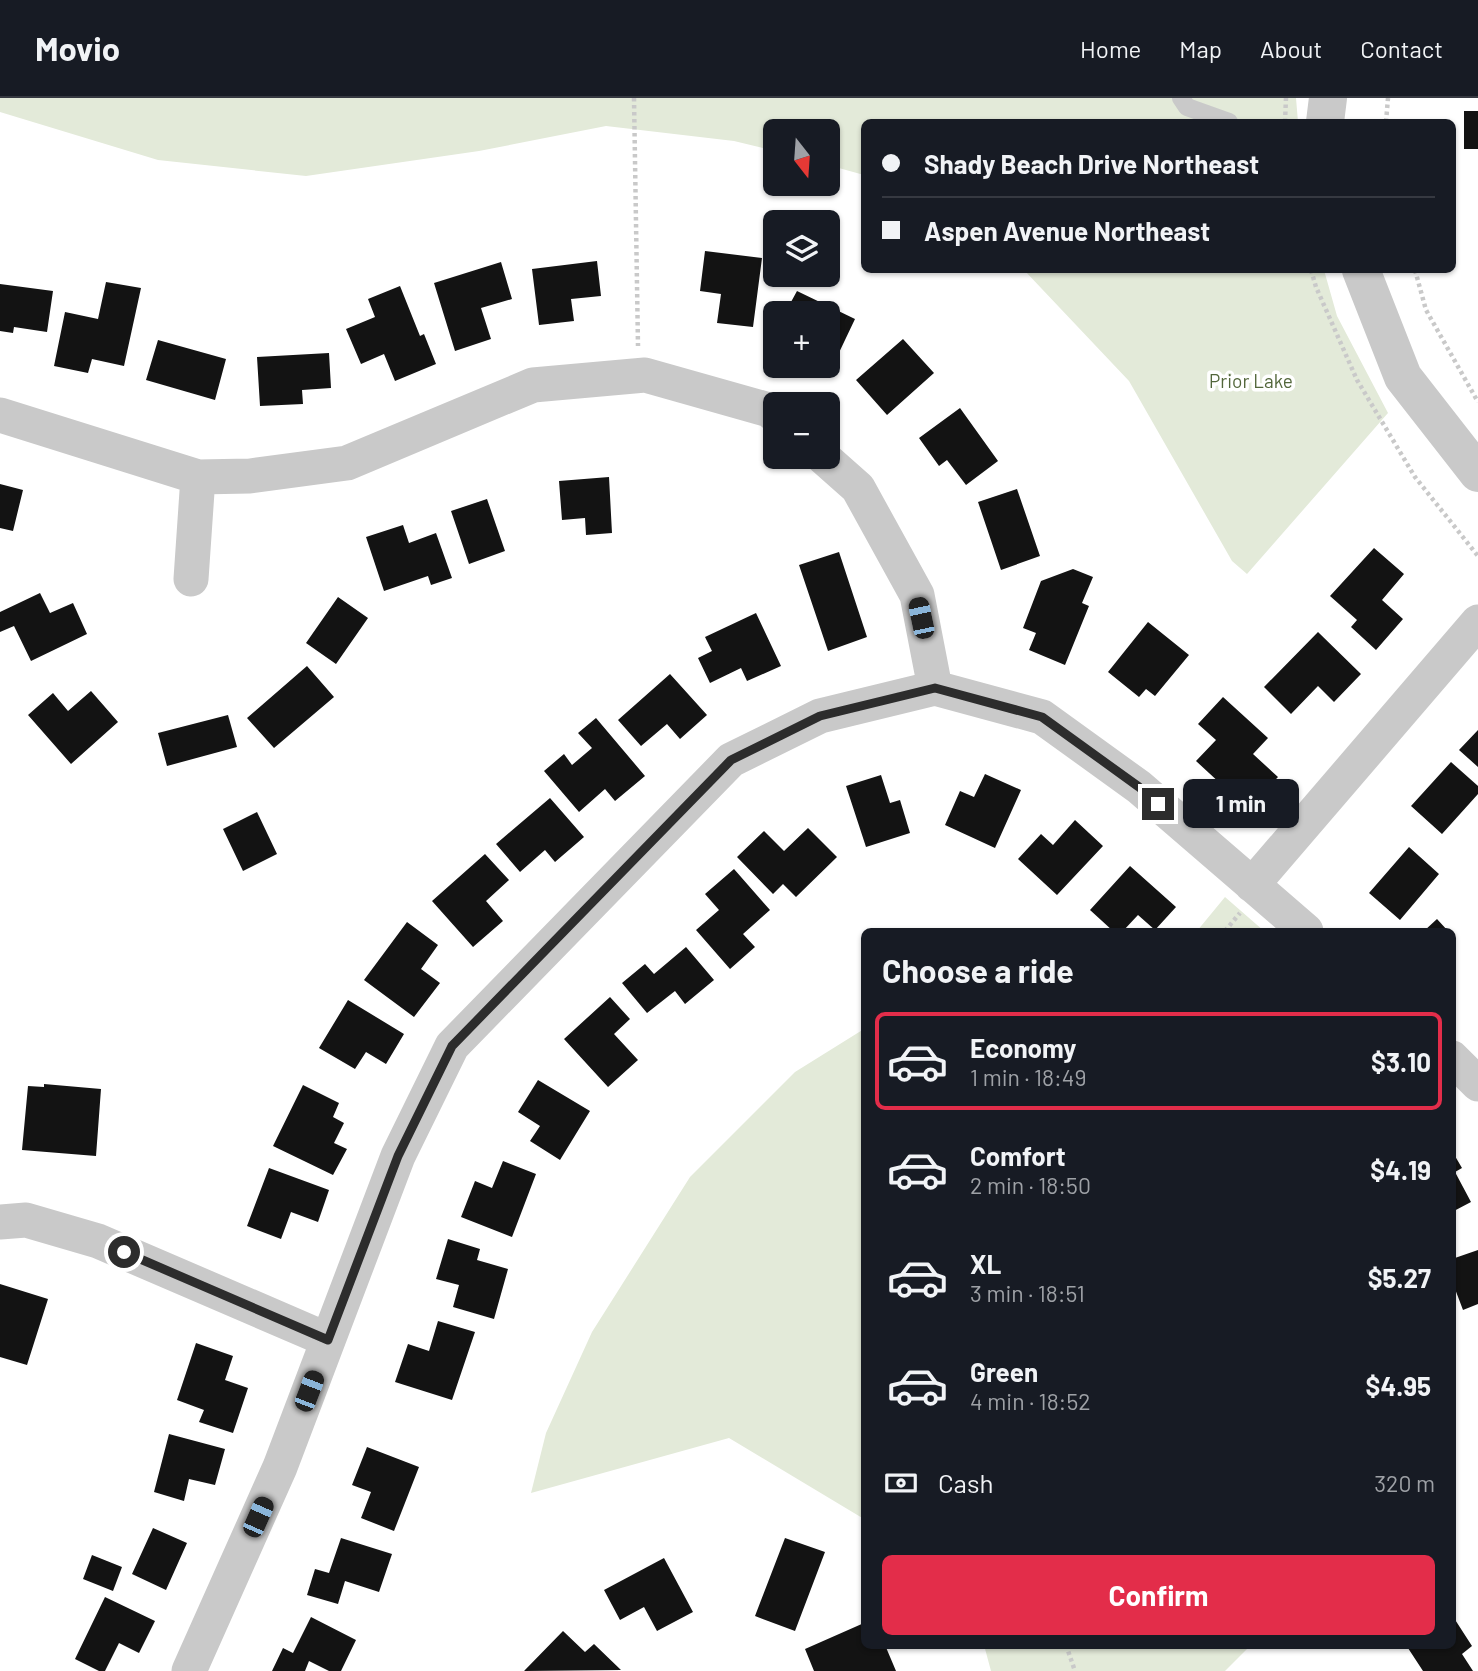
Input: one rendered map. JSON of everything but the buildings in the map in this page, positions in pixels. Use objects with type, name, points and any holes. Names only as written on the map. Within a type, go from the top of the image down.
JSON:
[{"type":"street","points":[[1362,273],[1403,377],[1478,473]]},
{"type":"street","points":[[0,415],[198,477],[250,476],[347,463],[533,385],[645,375],[763,408]]},
{"type":"street","points":[[837,469],[859,488],[916,595],[935,688]]},
{"type":"street","points":[[191,579],[198,477]]},
{"type":"street","points":[[1252,886],[1478,622]]},
{"type":"street","points":[[188,1671],[280,1467],[398,1156],[452,1046],[731,760],[820,716],[935,688],[1042,717],[1139,787],[1302,928]]},
{"type":"street","points":[[1456,1062],[1478,1083]]},
{"type":"street","points":[[0,1222],[26,1220],[98,1241],[328,1340]]},
{"type":"lane","points":[[1181,98],[1187,107],[1221,119]]},
{"type":"path","points":[[635,98],[638,344],[645,375]]},
{"type":"path","points":[[1285,119],[1286,98]]},
{"type":"path","points":[[1386,119],[1388,98]]},
{"type":"path","points":[[1312,273],[1357,380],[1415,477],[1478,556]]},
{"type":"path","points":[[1416,273],[1426,310],[1478,402]]},
{"type":"path","points":[[1067,1649],[1075,1671]]},
{"type":"green space","points":[[0,98],[1296,98],[1298,119],[861,119],[861,174],[840,168],[840,119],[763,119],[763,148],[734,141],[606,126],[479,151],[306,176],[158,160],[0,112]]},
{"type":"green space","name":"Prior Lake","points":[[1027,273],[1325,273],[1337,316],[1388,413],[1247,574],[1232,561],[1129,381]]},
{"type":"green space","points":[[1225,897],[1261,928],[1199,928]]},
{"type":"green space","points":[[861,1031],[861,1517],[729,1438],[531,1493],[546,1433],[592,1332],[690,1177],[795,1072]]},
{"type":"green space","points":[[985,1649],[1247,1649],[1225,1671],[991,1671]]},
{"type":"route","points":[[124,1252],[328,1340],[398,1156],[452,1046],[731,760],[820,716],[935,688],[1042,717],[1139,787],[1158,804]]}]
